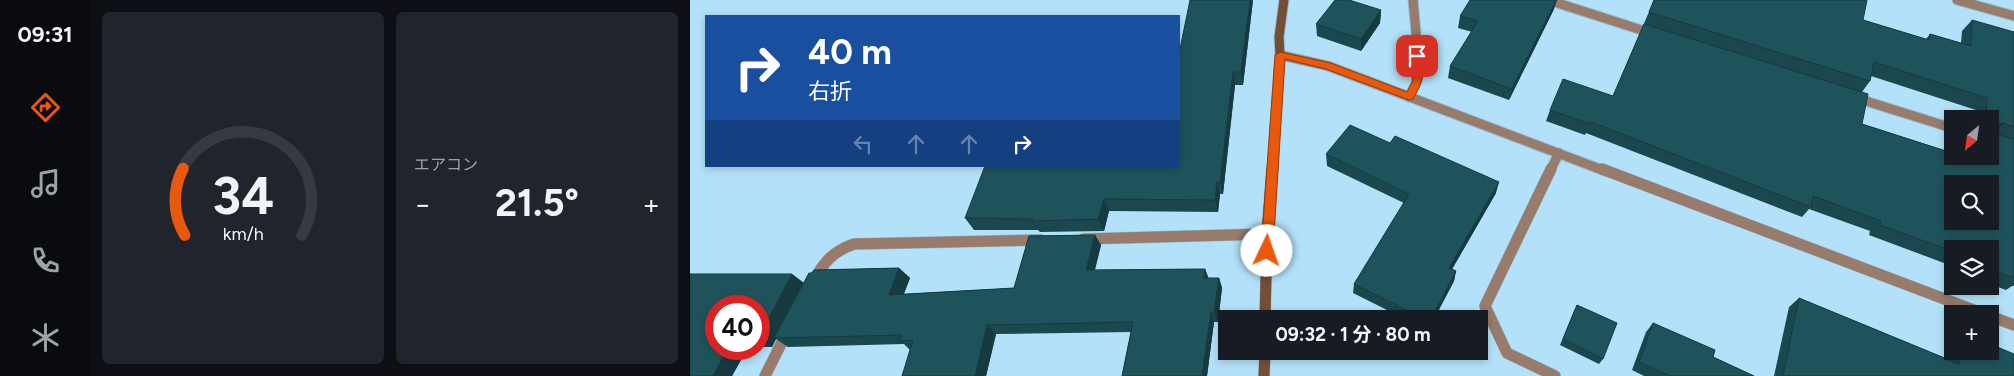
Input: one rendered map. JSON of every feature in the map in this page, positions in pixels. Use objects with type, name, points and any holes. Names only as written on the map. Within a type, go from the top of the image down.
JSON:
[{"type":"street","points":[[1266,310],[1267,234],[1280,55],[1279,37],[1284,0]]},
{"type":"street","points":[[1409,97],[1417,82],[1419,66],[1414,20],[1414,0]]},
{"type":"street","points":[[1548,0],[1661,36]]},
{"type":"street","points":[[1957,0],[2014,16]]},
{"type":"street","points":[[1280,55],[1328,66],[1960,305]]},
{"type":"street","points":[[1840,92],[1944,125]]},
{"type":"street","points":[[1556,376],[1507,353],[1485,306],[1560,153]]},
{"type":"street","points":[[1070,239],[1267,234]]},
{"type":"street","points":[[810,288],[824,262],[841,248],[854,244],[1051,240]]},
{"type":"street","points":[[1999,319],[2014,325]]},
{"type":"street","points":[[765,376],[792,323]]},
{"type":"street","points":[[1264,376],[1265,360]]},
{"type":"building","points":[[1190,0],[1250,0],[1241,72],[1233,72],[1220,182],[1217,182],[1215,200],[1104,199],[1098,219],[1032,221],[1033,219],[965,218],[985,167],[1180,167],[1180,49]]},
{"type":"building","points":[[1335,0],[1349,0],[1381,10],[1361,39],[1316,24]]},
{"type":"building","points":[[1470,0],[1556,0],[1512,89],[1450,66],[1478,21],[1460,16]]},
{"type":"building","points":[[1654,0],[1867,0],[1863,20],[1929,40],[1930,34],[1971,46],[1972,20],[2014,32],[2014,127],[2004,123],[1999,124],[1999,110],[1986,110],[1987,98],[1874,62],[1870,81],[1649,12]]},
{"type":"building","points":[[1644,24],[1868,94],[1862,124],[1944,150],[1944,165],[1999,165],[1999,133],[2014,139],[2014,278],[1999,272],[1999,240],[1944,240],[1944,248],[1880,225],[1881,221],[1813,196],[1811,207],[1591,122],[1590,124],[1550,110],[1563,79],[1613,96]]},
{"type":"building","points":[[1350,125],[1390,143],[1395,136],[1499,182],[1449,268],[1456,271],[1436,310],[1407,310],[1354,284],[1409,194],[1326,154]]},
{"type":"building","points":[[1095,235],[1086,270],[1205,269],[1204,278],[1219,278],[1214,313],[1211,312],[1202,376],[1122,376],[1133,322],[987,325],[975,376],[902,376],[913,340],[900,341],[902,335],[774,338],[809,273],[812,273],[814,270],[899,268],[889,295],[1014,288],[1029,236]]},
{"type":"building","points":[[690,274],[792,274],[770,316],[770,295],[705,295],[705,360],[721,360],[713,376],[690,376]]},
{"type":"building","points":[[1799,298],[1944,358],[1944,360],[1959,364],[1959,360],[1999,360],[1999,348],[2014,354],[2014,376],[1783,376]]},
{"type":"building","points":[[1577,305],[1617,323],[1603,359],[1563,339]]},
{"type":"building","points":[[1653,323],[1715,350],[1713,357],[1754,376],[1670,376],[1639,362]]},
{"type":"route","points":[[1267,251],[1280,55],[1328,66],[1409,97],[1417,82],[1419,66],[1417,56]]}]
